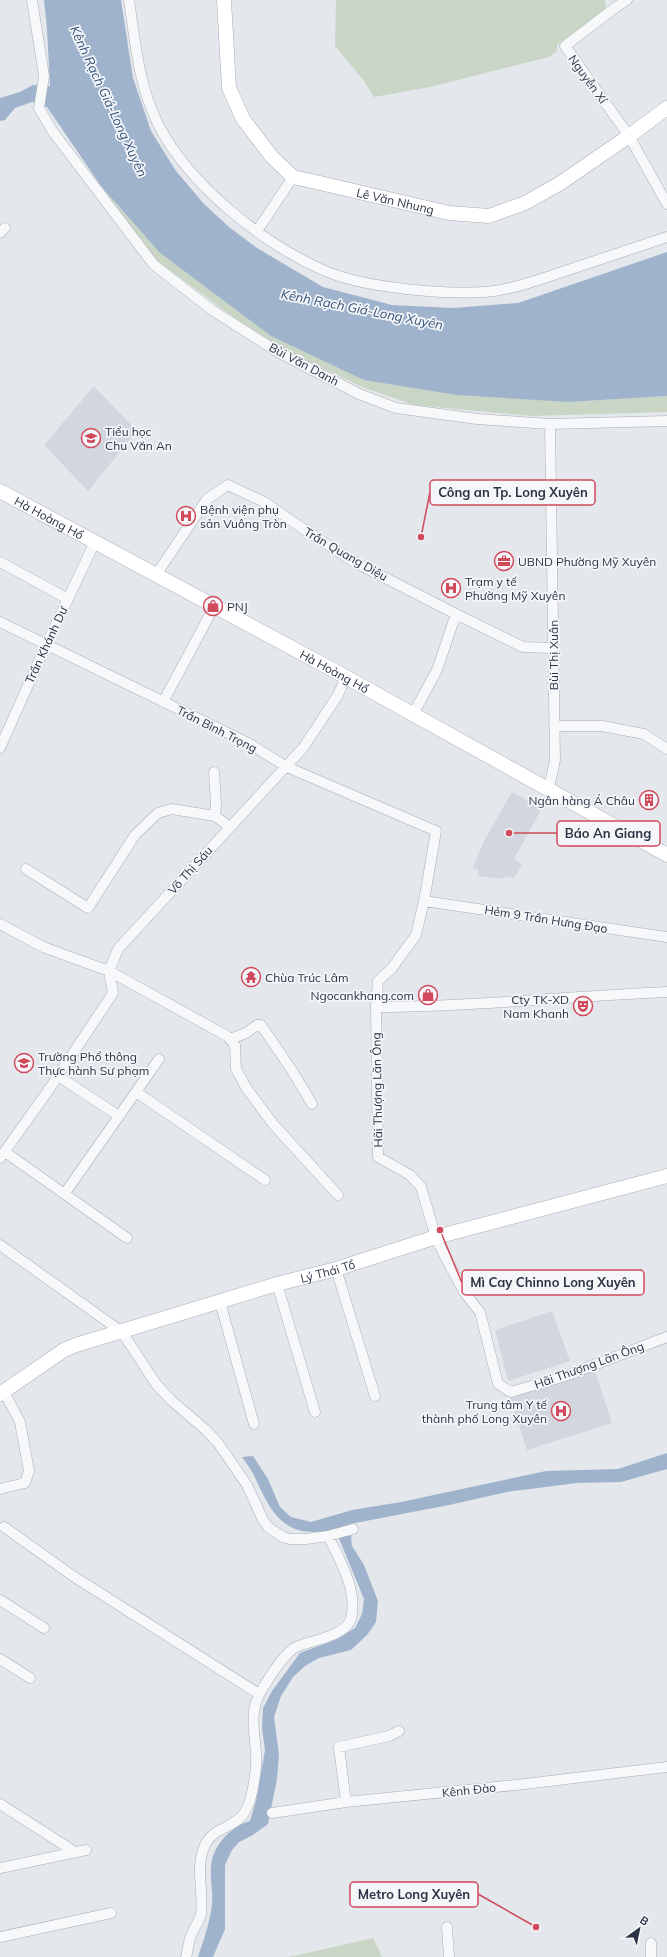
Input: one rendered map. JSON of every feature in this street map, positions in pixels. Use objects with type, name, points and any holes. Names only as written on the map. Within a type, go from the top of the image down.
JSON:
[{"type":"street","name":"Bùi Văn Danh","points":[[32,0],[44,76],[39,108],[53,132],[154,265],[212,310],[278,352],[359,394],[396,408],[477,419],[550,424],[667,421]]},
{"type":"street","points":[[130,0],[140,72],[158,124],[189,170],[212,196],[257,231],[294,255],[324,271],[348,279],[390,287],[453,291],[495,291],[533,281],[667,237]]},
{"type":"street","points":[[224,0],[229,88],[243,119],[272,157],[293,177],[257,231]]},
{"type":"street","name":"Nguyễn Xí","points":[[627,0],[616,3],[565,46],[629,136]]},
{"type":"street","name":"Lê Văn Nhung","points":[[293,177],[449,213],[489,216],[525,203],[559,184],[667,108]]},
{"type":"street","points":[[629,136],[667,204]]},
{"type":"street","name":"Bùi Thị Xuân","points":[[549,788],[555,760],[552,648],[550,424]]},
{"type":"street","name":"Trần Quang Diệu","points":[[156,575],[207,499],[228,485],[264,502],[356,563],[456,614],[523,647],[552,648]]},
{"type":"street","name":"Hà Hoàng Hổ","points":[[0,491],[346,677],[549,788],[667,855]]},
{"type":"street","name":"Trần Khánh Dư","points":[[0,748],[46,644],[94,542]]},
{"type":"street","points":[[0,562],[68,599]]},
{"type":"street","points":[[163,702],[214,607]]},
{"type":"street","points":[[413,714],[437,670],[456,614]]},
{"type":"street","name":"Trần Bình Trọng","points":[[0,622],[248,743],[287,767],[436,831]]},
{"type":"street","name":"Võ Thị Sáu","points":[[109,971],[118,949],[303,748],[338,695],[346,677]]},
{"type":"street","points":[[554,726],[602,726],[644,734],[667,749]]},
{"type":"street","points":[[214,772],[216,804],[215,816]]},
{"type":"street","points":[[26,868],[88,908],[135,835],[158,813],[172,809],[215,816],[230,826]]},
{"type":"street","name":"Hãi Thượng Lãn Ông","points":[[436,831],[424,901],[416,935],[392,968],[378,981],[376,1007],[378,1157],[410,1175],[422,1187],[436,1237],[464,1292],[480,1312],[498,1384],[511,1392],[568,1375],[667,1337]]},
{"type":"street","name":"Hẻm 9 Trần Hưng Đạo","points":[[424,901],[667,937]]},
{"type":"street","points":[[0,924],[43,947],[109,971],[230,1039],[235,1045],[236,1069],[247,1089],[273,1124],[338,1195]]},
{"type":"street","points":[[109,971],[113,993],[58,1076],[2,1155],[65,1193],[127,1238]]},
{"type":"street","points":[[376,1007],[426,1007],[542,1001],[667,992]]},
{"type":"street","points":[[230,1039],[246,1033],[257,1025],[261,1025],[293,1072],[312,1104]]},
{"type":"street","points":[[65,1193],[159,1058]]},
{"type":"street","points":[[58,1076],[119,1116]]},
{"type":"street","points":[[136,1092],[265,1180]]},
{"type":"street","name":"Lý Thái Tổ","points":[[2,1393],[64,1350],[277,1284],[336,1269],[436,1237],[667,1176]]},
{"type":"street","points":[[0,1245],[122,1332],[161,1390],[206,1430],[223,1449],[247,1485],[263,1520],[268,1527],[283,1537],[290,1539],[306,1539],[353,1529]]},
{"type":"street","points":[[336,1269],[375,1396]]},
{"type":"street","points":[[277,1284],[314,1412]]},
{"type":"street","points":[[220,1302],[254,1424]]},
{"type":"street","points":[[0,1490],[25,1483],[29,1471],[20,1422],[2,1393]]},
{"type":"street","points":[[4,1527],[73,1576],[259,1694]]},
{"type":"street","points":[[186,1957],[190,1938],[200,1915],[202,1882],[199,1862],[201,1855],[210,1837],[221,1828],[240,1818],[251,1797],[256,1770],[253,1726],[259,1694],[279,1665],[295,1648],[321,1639],[349,1624],[352,1608],[349,1586],[330,1535]]},
{"type":"street","points":[[0,1600],[44,1628]]},
{"type":"street","points":[[0,1659],[30,1678]]},
{"type":"street","points":[[346,1802],[339,1747],[389,1736],[399,1731]]},
{"type":"street","name":"Kênh Đào","points":[[272,1813],[346,1802],[516,1785],[667,1767]]},
{"type":"street","points":[[0,1804],[75,1852]]},
{"type":"street","points":[[0,1868],[86,1850]]},
{"type":"street","points":[[0,1937],[111,1913]]},
{"type":"street","points":[[447,1927],[450,1957]]},
{"type":"street","points":[[651,1943],[651,1957]]},
{"type":"shaded area","name":"Tiểu học Chu Văn An","points":[[94,386],[137,431],[88,491],[44,445]]},
{"type":"shaded area","points":[[512,792],[542,808],[514,859],[522,864],[514,878],[505,876],[504,879],[478,876],[478,870],[473,867],[483,843]]},
{"type":"shaded area","name":"Trung tâm Y tế thành phố Long Xuyên","points":[[552,1311],[570,1361],[508,1381],[495,1330]]},
{"type":"shaded area","name":"Trung tâm Y tế thành phố Long Xuyên","points":[[595,1371],[612,1423],[527,1450],[510,1398]]},
{"type":"green space","points":[[336,0],[605,0],[606,9],[557,45],[557,51],[549,57],[430,87],[374,97],[364,81],[335,46]]},
{"type":"green space","points":[[101,186],[159,252],[569,402],[667,396],[667,412],[532,416],[414,405],[362,387],[269,343],[156,260]]},
{"type":"green space","points":[[373,1938],[382,1957],[287,1957],[298,1955]]},
{"type":"water","name":"Kênh Rạch Giá-Long Xuyên","points":[[44,0],[121,0],[133,78],[151,131],[176,171],[204,204],[229,227],[257,248],[323,287],[392,305],[453,308],[518,303],[667,252],[667,396],[569,402],[457,395],[364,380],[271,336],[159,252],[101,186],[47,107],[32,102],[15,108],[5,120],[0,121],[0,98],[20,92],[33,85],[50,86]]},
{"type":"water","points":[[667,1453],[667,1469],[621,1482],[577,1483],[507,1492],[350,1524],[352,1546],[364,1565],[378,1601],[376,1622],[367,1635],[351,1650],[319,1658],[305,1666],[293,1677],[281,1696],[274,1717],[279,1754],[277,1779],[268,1824],[253,1835],[239,1842],[232,1850],[225,1865],[225,1929],[213,1957],[198,1957],[211,1911],[212,1859],[219,1845],[230,1832],[236,1827],[250,1821],[256,1801],[265,1750],[262,1728],[263,1708],[272,1691],[300,1653],[337,1639],[355,1628],[362,1614],[364,1599],[336,1531],[306,1532],[285,1524],[273,1512],[250,1468],[242,1457],[253,1456],[268,1479],[280,1507],[291,1517],[311,1522],[352,1510],[401,1502],[546,1471],[618,1469]]},
{"type":"place","name":"Tiểu học Chu Văn An","points":[[91,438]]},
{"type":"place","name":"Bệnh viện phụ sản Vuông Tròn","points":[[186,516]]},
{"type":"place","name":"Công an Tp. Long Xuyên","points":[[421,537]]},
{"type":"place","name":"UBND Phường Mỹ Xuyên","points":[[504,561]]},
{"type":"place","name":"Trạm y tế Phường Mỹ Xuyên","points":[[451,588]]},
{"type":"place","name":"PNJ","points":[[213,606]]},
{"type":"place","name":"Ngân hàng Á Châu","points":[[649,800]]},
{"type":"place","name":"Báo An Giang","points":[[509,833]]},
{"type":"place","name":"Chùa Trúc Lâm","points":[[251,977]]},
{"type":"place","name":"Ngocankhang.com","points":[[428,995]]},
{"type":"place","name":"Cty TK-XD Nam Khanh","points":[[583,1006]]},
{"type":"place","name":"Trường Phổ thông Thực hành Sư phạm","points":[[24,1063]]},
{"type":"place","name":"Mì Cay Chinno Long Xuyên","points":[[440,1230]]},
{"type":"place","name":"Trung tâm Y tế thành phố Long Xuyên","points":[[561,1411]]},
{"type":"place","name":"Metro Long Xuyên","points":[[536,1927]]}]
